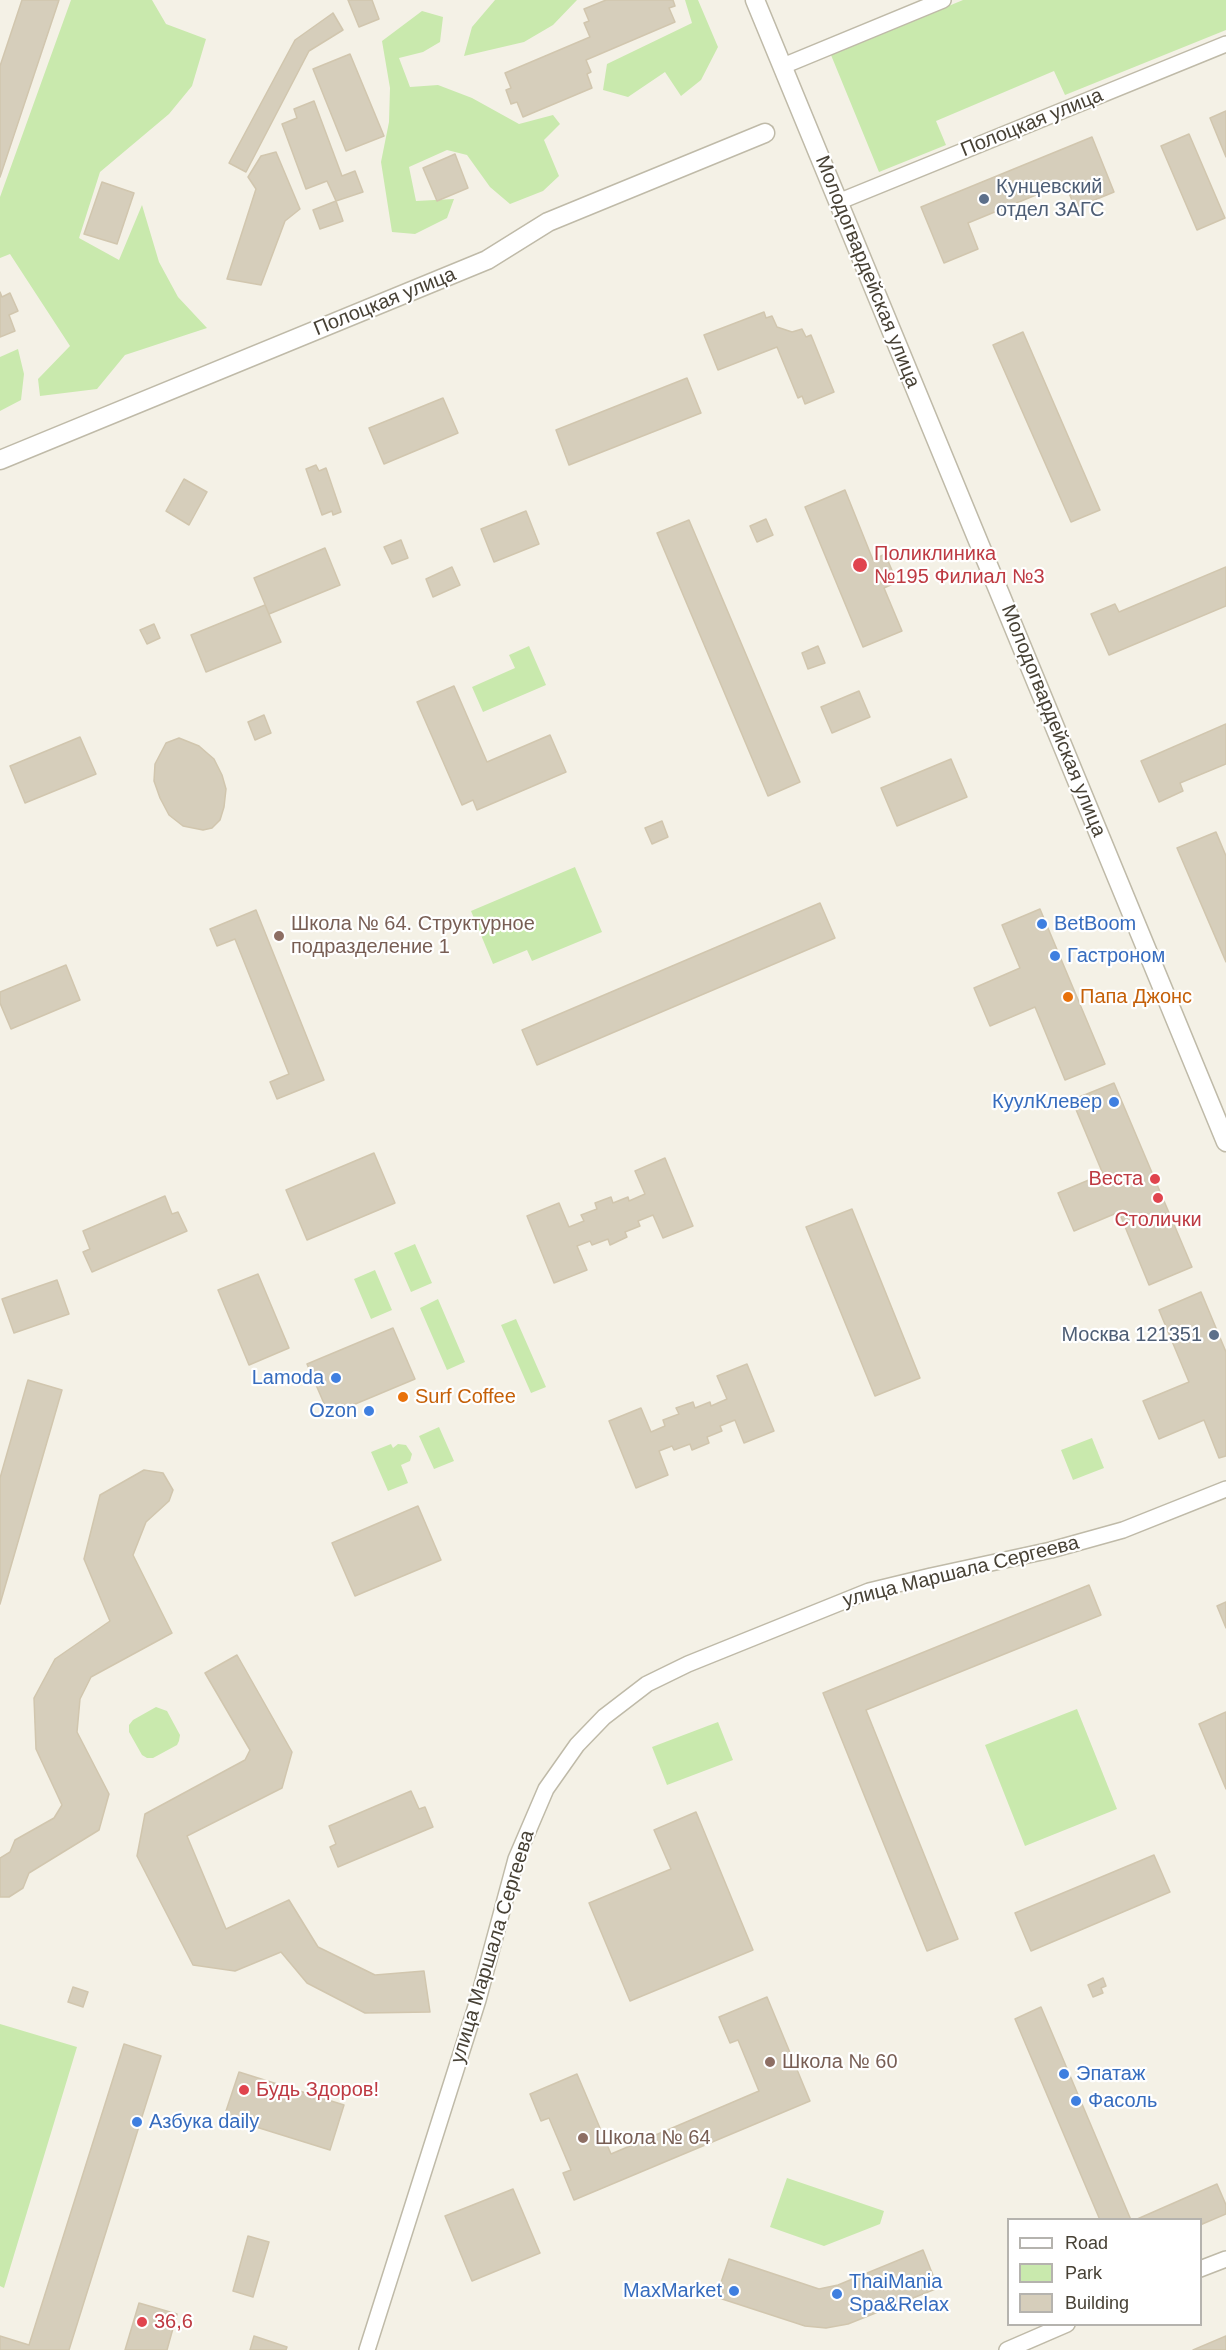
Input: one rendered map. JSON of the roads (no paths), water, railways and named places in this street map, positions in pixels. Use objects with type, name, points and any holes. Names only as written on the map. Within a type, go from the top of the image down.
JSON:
[{"type":"street","name":"Молодогвардейская улица","points":[[755,0],[1226,1142]]},
{"type":"street","points":[[783,66],[944,0]]},
{"type":"street","name":"Полоцкая улица","points":[[838,202],[1226,44]]},
{"type":"street","name":"Полоцкая улица","points":[[0,460],[487,260],[548,222],[765,133]]},
{"type":"street","name":"улица Маршала Сергеева","points":[[367,2350],[478,2000],[516,1859],[546,1788],[578,1745],[604,1717],[646,1684],[688,1664],[869,1591],[931,1575],[1051,1550],[1114,1532],[1226,1489]]},
{"type":"street","points":[[1202,2268],[1226,2259]]},
{"type":"street","points":[[1007,2350],[1065,2326]]},
{"type":"place","name":"Кунцевский отдел ЗАГС","points":[[984,199]]},
{"type":"place","name":"Поликлиника №195 Филиал №3","points":[[860,565]]},
{"type":"place","name":"BetBoom","points":[[1042,924]]},
{"type":"place","name":"Школа № 64. Структурное подразделение 1","points":[[279,936]]},
{"type":"place","name":"Гастроном","points":[[1055,956]]},
{"type":"place","name":"Папа Джонс","points":[[1068,997]]},
{"type":"place","name":"КуулКлевер","points":[[1114,1102]]},
{"type":"place","name":"Веста","points":[[1155,1179]]},
{"type":"place","name":"Столички","points":[[1158,1198]]},
{"type":"place","name":"Москва 121351","points":[[1214,1335]]},
{"type":"place","name":"Lamoda","points":[[336,1378]]},
{"type":"place","name":"Surf Coffee","points":[[403,1397]]},
{"type":"place","name":"Ozon","points":[[369,1411]]},
{"type":"place","name":"Школа № 60","points":[[770,2062]]},
{"type":"place","name":"Эпатаж","points":[[1064,2074]]},
{"type":"place","name":"Будь Здоров!","points":[[244,2090]]},
{"type":"place","name":"Фасоль","points":[[1076,2101]]},
{"type":"place","name":"Азбука daily","points":[[137,2122]]},
{"type":"place","name":"Школа № 64","points":[[583,2138]]},
{"type":"place","name":"MaxMarket","points":[[734,2291]]},
{"type":"place","name":"ThaiMania Spa&Relax","points":[[837,2294]]},
{"type":"place","name":"36,6","points":[[142,2322]]}]
